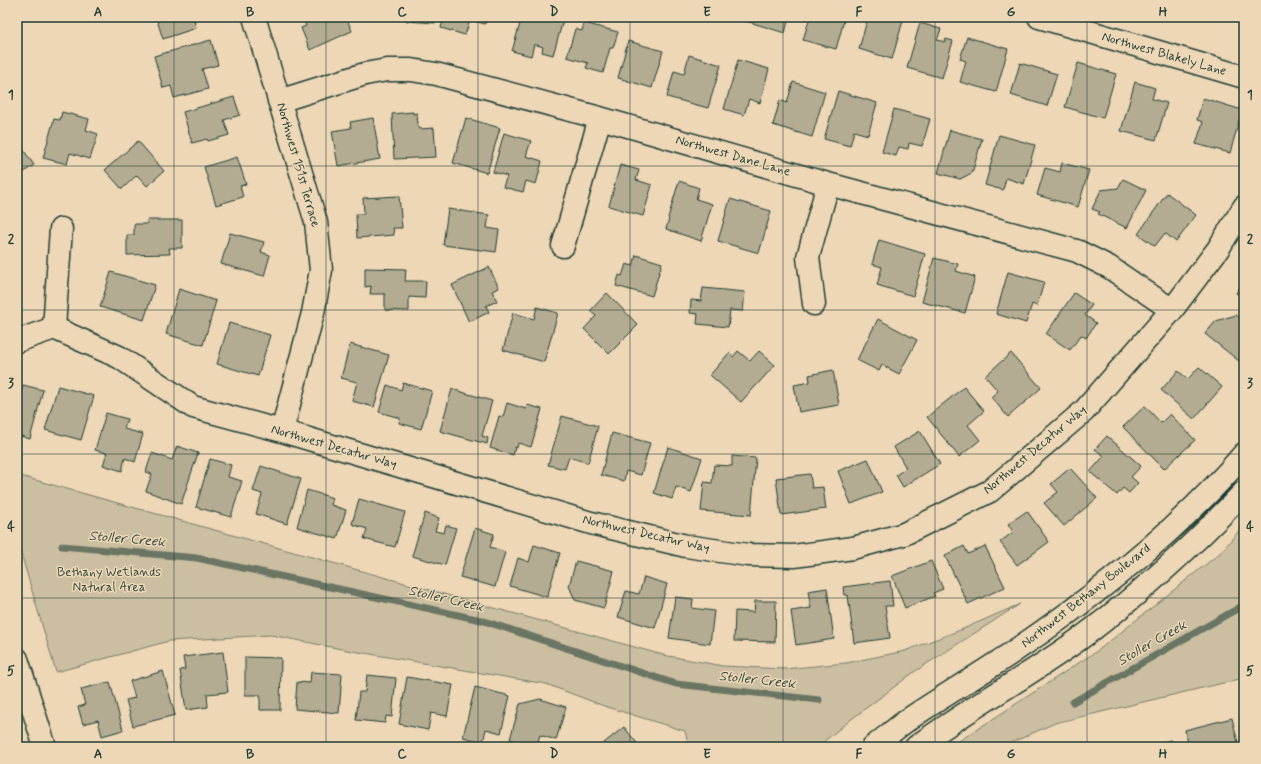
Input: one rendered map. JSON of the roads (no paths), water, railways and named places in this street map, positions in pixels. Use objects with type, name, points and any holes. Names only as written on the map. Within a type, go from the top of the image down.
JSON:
[{"type":"street","name":"Northwest 151st Terrace","points":[[254,17],[316,222],[321,270],[313,313],[282,431]]},
{"type":"street","name":"Northwest Blakely Lane","points":[[1039,17],[1244,77]]},
{"type":"street","name":"Northwest Dane Lane","points":[[279,101],[365,74],[387,70],[411,70],[436,74],[600,118],[828,184],[1077,251],[1109,267],[1172,310]]},
{"type":"street","points":[[563,246],[600,118]]},
{"type":"street","points":[[814,304],[808,257],[828,184]]},
{"type":"street","name":"Northwest Decatur Way","points":[[54,328],[119,357],[193,407],[282,431],[591,523],[686,546],[748,555],[794,556],[853,548],[904,534],[990,491],[1084,411],[1172,310],[1218,249],[1244,207]]},
{"type":"street","points":[[17,341],[54,328],[61,229]]},
{"type":"street","name":"Northwest Bethany Boulevard","points":[[873,747],[908,720],[1012,653],[1062,618],[1112,579],[1173,528],[1244,454]]},
{"type":"street","name":"Northwest Bethany Boulevard","points":[[916,747],[1092,630],[1141,590],[1200,537],[1244,492]]},
{"type":"street","points":[[17,659],[45,747]]},
{"type":"waterway","name":"Stoller Creek","points":[[62,546],[197,558],[481,620],[676,684],[819,700]]},
{"type":"waterway","name":"Stoller Creek","points":[[1073,702],[1244,605]]},
{"type":"park label","name":"Bethany Wetlands Natural Area","points":[[109,580]]}]
